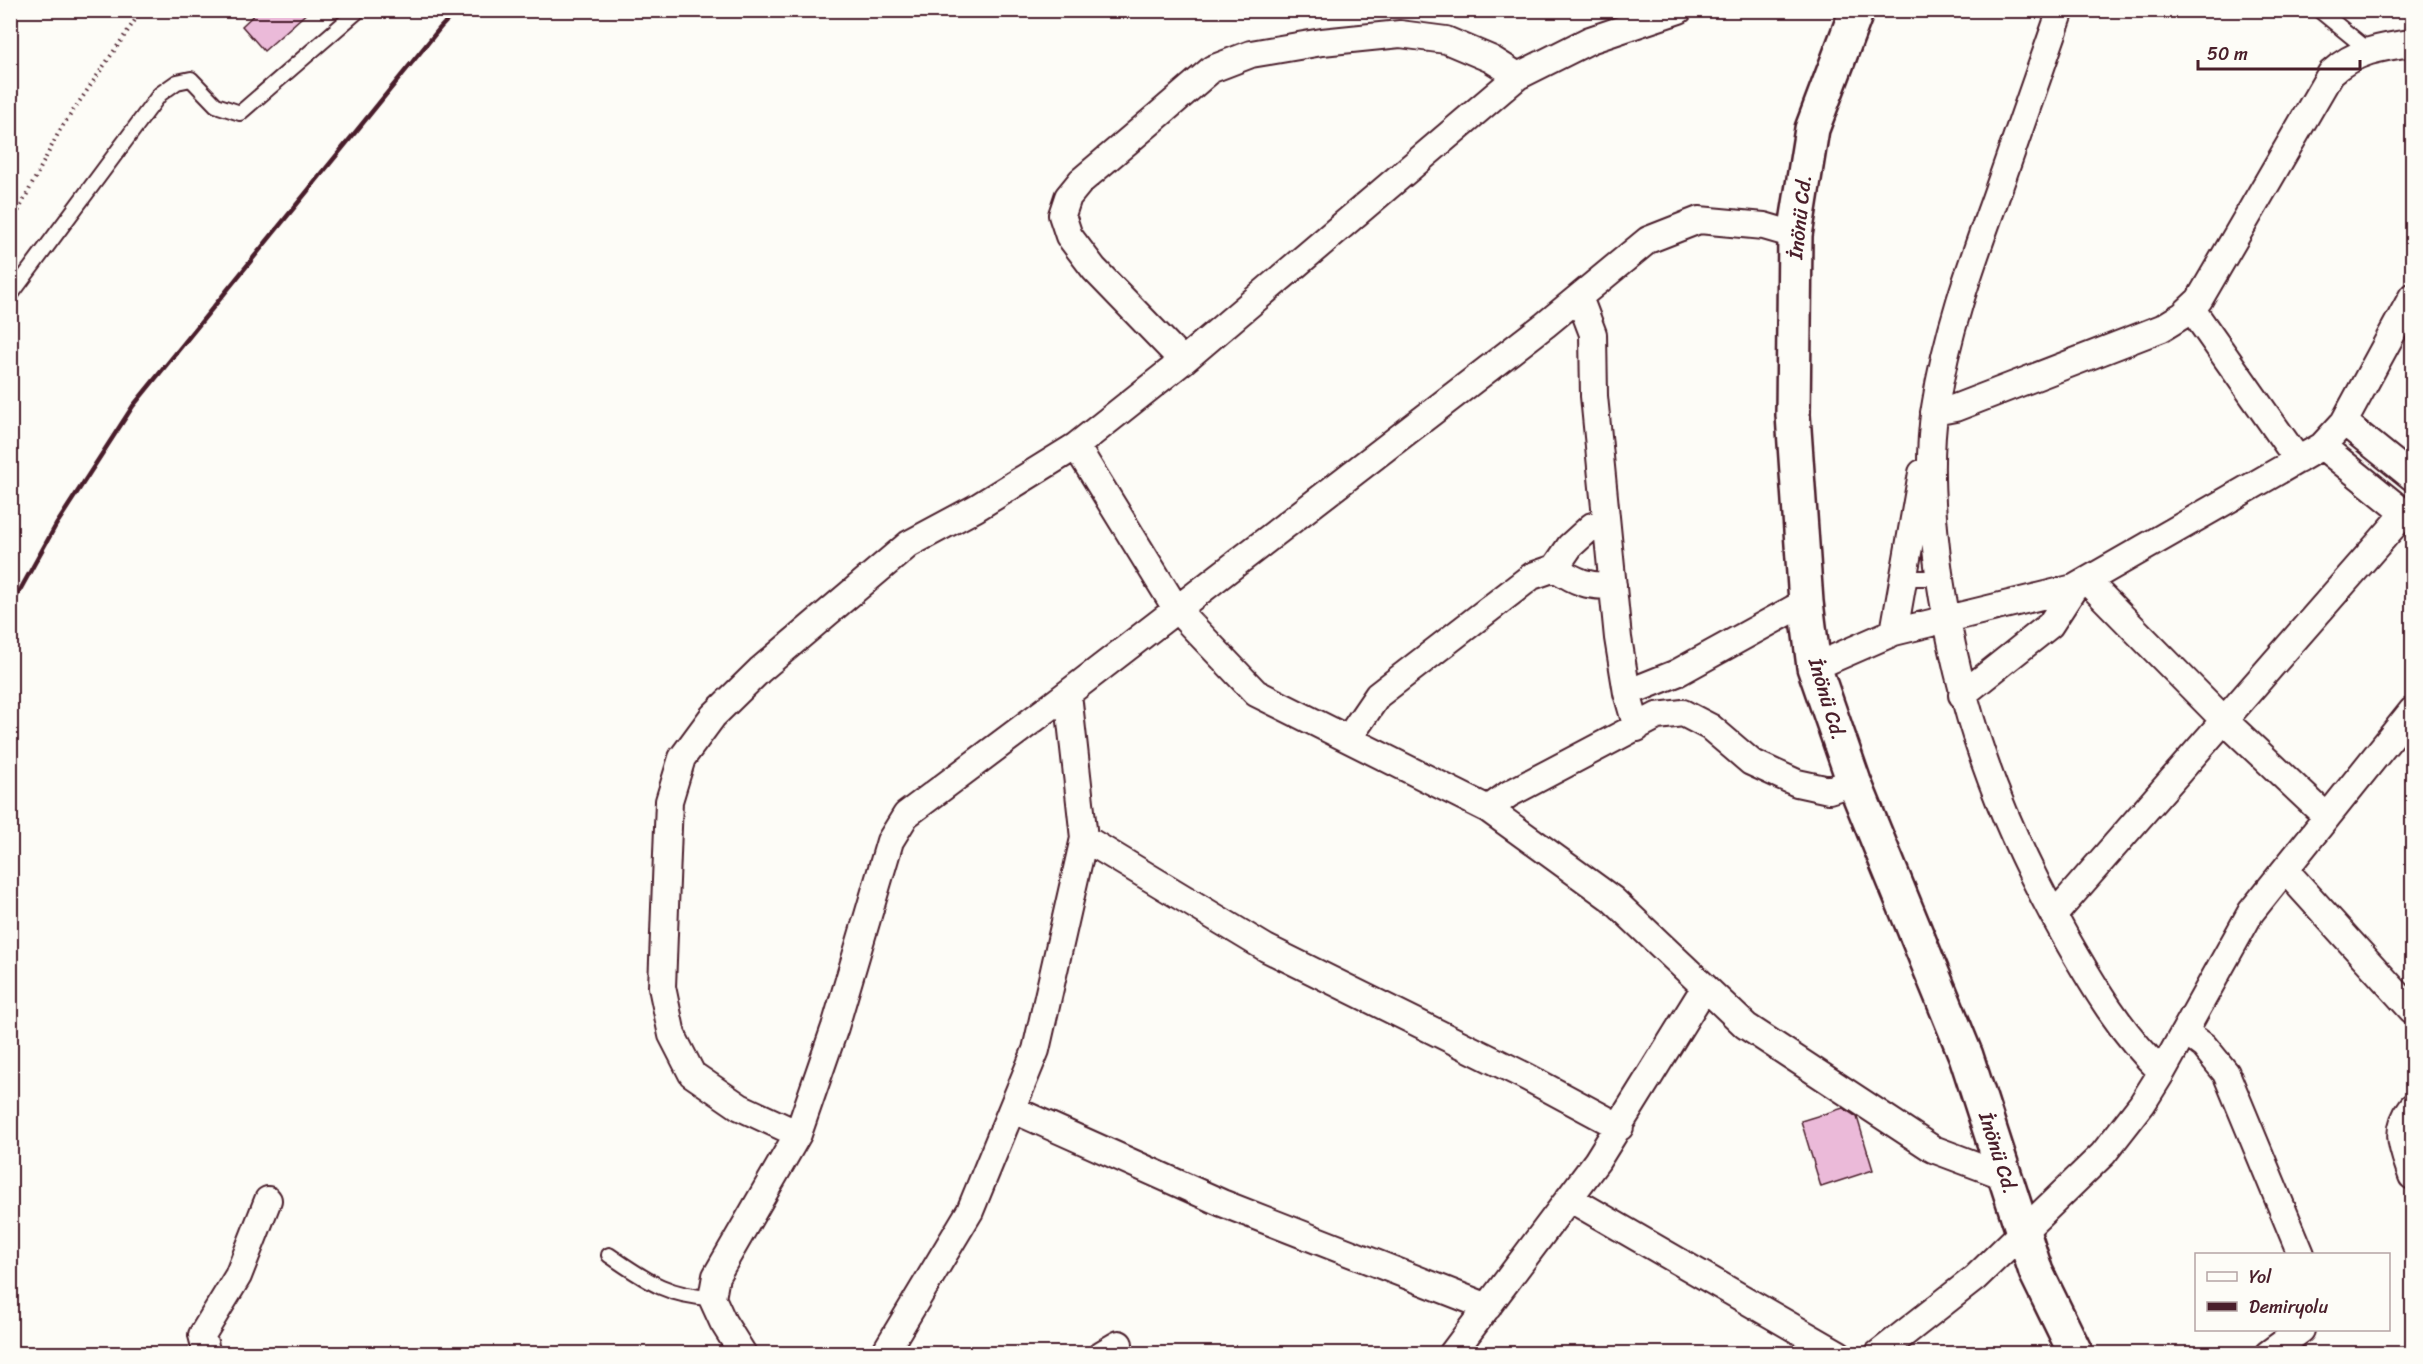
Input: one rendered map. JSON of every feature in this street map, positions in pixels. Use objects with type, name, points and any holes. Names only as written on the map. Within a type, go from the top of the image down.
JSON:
[{"type":"street","points":[[798,1134],[740,1107],[692,1074],[672,1035],[662,987],[669,801],[682,758],[713,716],[760,670],[909,544],[976,508],[1076,446],[1183,361],[1518,76],[1590,40],[1679,10]]},
{"type":"street","name":"İnönü Cd.","points":[[1857,10],[1812,129],[1795,235],[1793,415],[1806,602],[1814,667],[1854,782],[1966,1056],[2036,1272],[2076,1353]]},
{"type":"street","points":[[2061,10],[1964,285],[1945,356],[1934,412],[1933,518],[1946,620],[1962,695],[1996,796],[2032,875],[2106,1007],[2142,1053],[2162,1072]]},
{"type":"street","points":[[1183,361],[1094,268],[1069,236],[1062,215],[1068,197],[1081,181],[1212,69],[1251,54],[1322,42],[1400,34],[1446,40],[1491,59],[1518,76]]},
{"type":"street","points":[[1934,412],[1955,408],[2162,328],[2191,308],[2199,300],[2322,85],[2342,63],[2368,50],[2412,43]]},
{"type":"street","points":[[743,1353],[723,1322],[712,1299],[716,1276],[798,1134],[835,1028],[890,841],[906,815],[1068,694],[1579,297],[1648,240],[1699,220],[1764,226],[1795,235]]},
{"type":"street","points":[[1579,297],[1593,334],[1594,396],[1605,524],[1618,638],[1627,693],[1637,728]]},
{"type":"street","points":[[1814,667],[1894,632],[2081,585],[2322,446],[2344,422],[2412,297]]},
{"type":"street","points":[[2191,308],[2298,460]]},
{"type":"street","points":[[2344,422],[2412,477]]},
{"type":"street","points":[[1076,446],[1177,609],[1256,693],[1488,809],[1612,899],[1746,1026],[1933,1149],[2005,1176]]},
{"type":"street","points":[[2054,915],[2224,720],[2409,516],[2322,446]]},
{"type":"street","points":[[1894,632],[1919,481],[1932,451]]},
{"type":"street","points":[[1348,739],[1378,695],[1532,576],[1555,568],[1569,546],[1592,526],[1605,524]]},
{"type":"street","points":[[1555,568],[1578,583],[1597,587],[1613,585]]},
{"type":"street","points":[[1962,695],[2050,625],[2081,585]]},
{"type":"street","points":[[2081,585],[2327,817]]},
{"type":"street","points":[[1627,693],[1677,673],[1806,602]]},
{"type":"street","points":[[884,1353],[970,1211],[1036,1050],[1084,838],[1068,694]]},
{"type":"street","points":[[1488,809],[1509,794],[1657,716],[1683,713],[1710,727],[1751,762],[1797,783],[1829,790],[1854,782]]},
{"type":"street","points":[[1878,1353],[1975,1278],[2103,1154],[2142,1104],[2162,1072],[2251,912],[2327,817],[2409,722]]},
{"type":"street","points":[[1084,838],[1266,948],[1527,1077],[1620,1127]]},
{"type":"street","points":[[2285,870],[2412,1010]]},
{"type":"street","points":[[1452,1353],[1620,1127],[1705,987]]},
{"type":"street","points":[[2185,1032],[2204,1047],[2226,1073],[2301,1253]]},
{"type":"street","points":[[2412,1107],[2400,1126],[2402,1145],[2412,1176]]},
{"type":"street","points":[[1012,1109],[1222,1203],[1488,1307]]},
{"type":"street","points":[[1569,1198],[1839,1353]]},
{"type":"street","points":[[207,1353],[202,1335],[238,1276],[268,1200]]},
{"type":"lane","points":[[10,296],[160,94],[177,82],[190,79],[216,105],[240,113],[359,10]]},
{"type":"lane","points":[[2319,10],[2368,50]]},
{"type":"lane","points":[[1903,578],[1940,578]]},
{"type":"lane","points":[[609,1255],[654,1285],[686,1297],[712,1299]]},
{"type":"path","points":[[10,227],[60,130],[142,10]]},
{"type":"building","points":[[259,10],[310,10],[264,51],[242,26]]},
{"type":"building","points":[[1843,1108],[1857,1117],[1873,1170],[1821,1187],[1801,1121]]},
{"type":"railway","points":[[10,608],[56,525],[133,406],[457,10]]}]
